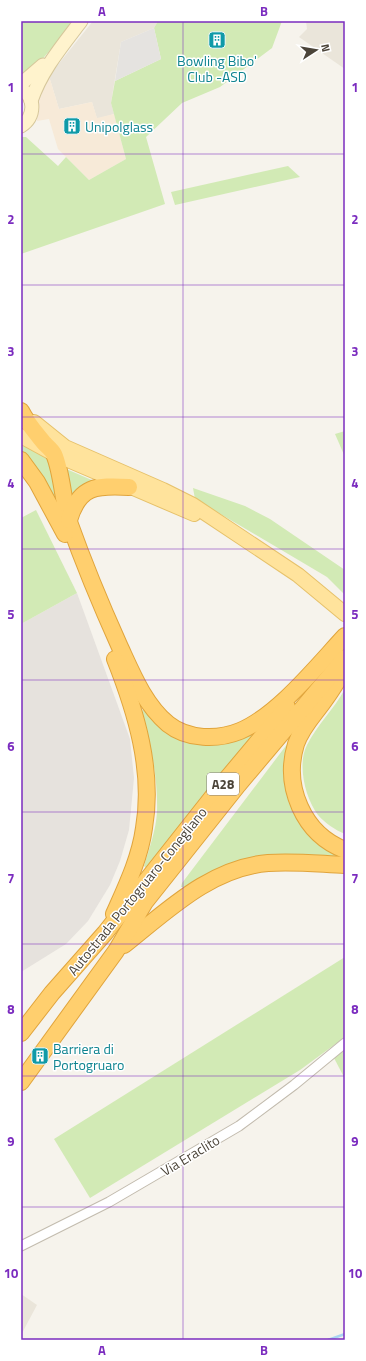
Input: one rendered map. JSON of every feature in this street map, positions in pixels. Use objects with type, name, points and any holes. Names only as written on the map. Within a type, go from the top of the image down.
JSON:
[{"type":"highway","points":[[21,410],[25,420],[54,454],[69,520],[100,603],[140,688],[153,709],[170,725],[183,732],[197,736],[224,735],[240,731],[262,719],[284,700],[345,637]]},
{"type":"highway","points":[[21,460],[52,507],[69,540],[129,694],[145,763],[145,828],[139,853],[131,875],[105,933]]},
{"type":"highway","points":[[69,520],[72,507],[80,496],[90,490],[103,485],[129,487]]},
{"type":"highway","name":"Autostrada Portogruaro-Conegliano","points":[[21,1033],[52,993],[105,933],[225,782],[345,637]]},
{"type":"highway","name":"Autostrada Portogruaro-Conegliano","points":[[21,1082],[116,951],[145,902],[238,785],[345,658]]},
{"type":"highway","points":[[345,668],[326,698],[303,728],[296,744],[292,774],[297,801],[309,823],[324,839],[345,850]]},
{"type":"highway","points":[[116,951],[196,888],[221,874],[268,863],[345,865]]},
{"type":"main road","points":[[21,126],[30,117],[32,112],[31,101],[35,88],[54,56],[81,21]]},
{"type":"main road","points":[[21,84],[54,56]]},
{"type":"main road","points":[[21,89],[27,94],[31,101]]},
{"type":"main road","points":[[21,410],[47,434],[65,447],[163,490],[193,505],[220,524],[257,546],[298,575],[340,610]]},
{"type":"main road","points":[[21,436],[54,454],[129,487],[220,524]]},
{"type":"street","name":"Via Eraclito","points":[[21,1246],[109,1202],[239,1126],[294,1085],[345,1043]]},
{"type":"shaded area","points":[[93,21],[158,21],[154,28],[121,42],[111,103],[114,114],[97,119],[92,102],[59,109],[49,76]]},
{"type":"shaded area","points":[[306,21],[345,21],[345,69],[299,37],[307,29]]},
{"type":"shaded area","points":[[154,28],[161,59],[115,81],[121,42]]},
{"type":"shaded area","points":[[49,76],[59,109],[92,102],[97,118],[114,114],[126,159],[89,180],[58,149],[49,119],[37,121],[38,97]]},
{"type":"shaded area","points":[[77,593],[130,739],[134,778],[129,830],[120,861],[110,885],[88,921],[66,944],[21,972],[21,624]]},
{"type":"shaded area","points":[[21,1294],[37,1305],[21,1335]]},
{"type":"green space","points":[[21,21],[75,21],[39,63],[21,78]]},
{"type":"green space","points":[[158,21],[282,21],[272,48],[220,87],[182,103],[146,137],[165,204],[21,254],[21,137],[26,137],[58,166],[66,157],[89,180],[126,159],[111,103],[115,81],[161,59],[154,28]]},
{"type":"green space","points":[[288,166],[300,177],[175,205],[171,192]]},
{"type":"green space","points":[[345,431],[345,457],[335,434]]},
{"type":"green space","points":[[21,443],[47,455],[60,508],[21,449]]},
{"type":"green space","points":[[64,468],[94,481],[71,498]]},
{"type":"green space","points":[[193,488],[245,506],[270,519],[345,570],[345,595],[327,577],[195,499]]},
{"type":"green space","points":[[36,510],[77,593],[21,624],[21,518]]},
{"type":"green space","points":[[345,689],[345,834],[330,826],[313,808],[309,800],[304,781],[303,762],[307,745]]},
{"type":"green space","points":[[146,707],[177,735],[262,724],[149,871],[144,866],[155,826],[157,799],[153,762],[142,712]]},
{"type":"green space","points":[[288,743],[292,749],[295,803],[345,855],[345,862],[302,858],[188,887],[181,887],[182,883]]},
{"type":"green space","points":[[345,957],[345,1037],[300,1070],[90,1198],[54,1139]]},
{"type":"green space","points":[[345,1049],[345,1079],[334,1058]]},
{"type":"waterway","points":[[328,1340],[345,1334]]},
{"type":"place","name":"Bowling Bibo' Club -ASD","points":[[217,40]]},
{"type":"place","name":"Unipolglass","points":[[72,126]]},
{"type":"place","name":"Barriera di Portogruaro","points":[[40,1056]]}]
